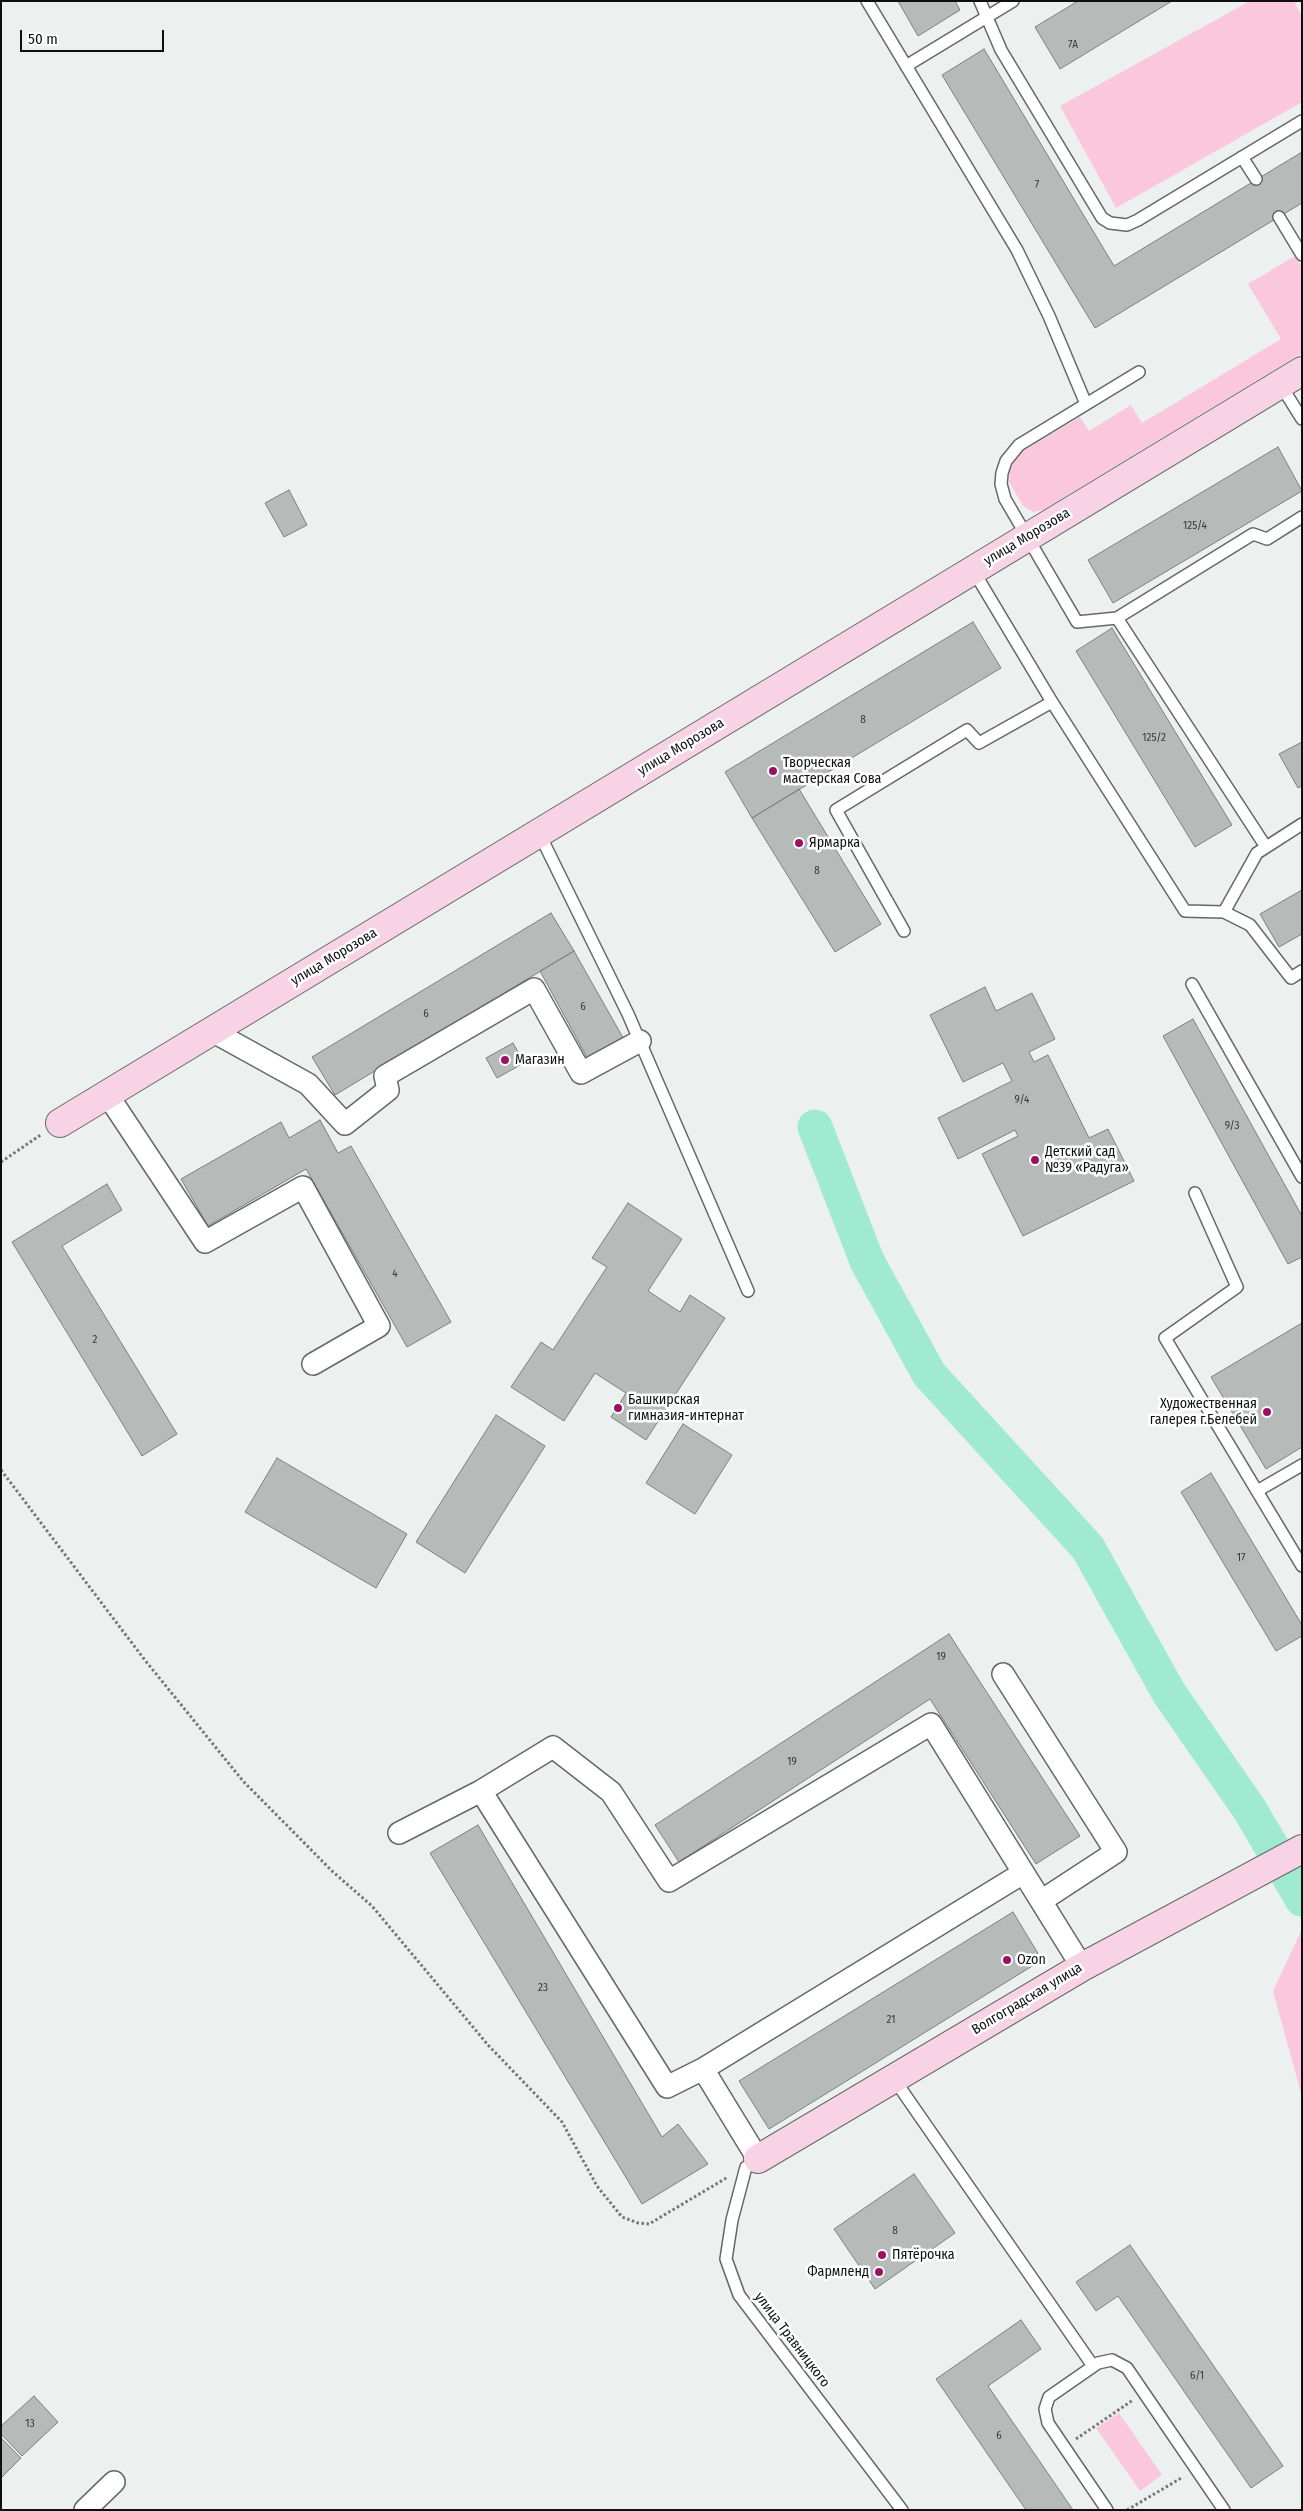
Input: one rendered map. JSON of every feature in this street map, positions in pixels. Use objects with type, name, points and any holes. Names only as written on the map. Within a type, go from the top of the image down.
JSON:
[{"type":"street","name":"улица Морозова","points":[[60,1123],[1291,377]]},
{"type":"street","points":[[212,1031],[308,1084],[345,1124],[388,1090],[385,1076],[534,989],[581,1073],[640,1041]]},
{"type":"street","points":[[107,1094],[205,1242],[303,1187],[379,1326],[312,1364]]},
{"type":"street","points":[[1004,1674],[1116,1852],[1040,1901]]},
{"type":"street","points":[[399,1833],[481,1791],[553,1747],[611,1792],[669,1881],[931,1724],[1082,1967]]},
{"type":"street","points":[[481,1791],[667,2087],[703,2069],[1023,1873]]},
{"type":"street","name":"Волгоградская улица","points":[[752,2163],[1082,1967],[1302,1849]]},
{"type":"street","points":[[703,2069],[752,2163]]},
{"type":"street","points":[[85,2510],[114,2482]]},
{"type":"lane","points":[[867,1],[1017,250],[1053,324],[1086,404]]},
{"type":"lane","points":[[980,1],[1001,50],[1102,218],[1110,223],[1127,225],[1138,220],[1302,121]]},
{"type":"lane","points":[[906,66],[1013,1]]},
{"type":"lane","points":[[1242,156],[1256,179]]},
{"type":"lane","points":[[1279,217],[1300,247]]},
{"type":"lane","points":[[1139,372],[1019,445],[1006,461],[1001,484],[1003,494],[1077,622],[1117,618],[1253,534],[1267,539],[1302,517]]},
{"type":"lane","points":[[1291,377],[1302,419]]},
{"type":"lane","points":[[973,570],[1052,702],[1185,911],[1224,912],[1250,925],[1291,978],[1302,972]]},
{"type":"lane","points":[[1117,618],[1266,847]]},
{"type":"lane","points":[[904,931],[836,810],[967,730],[979,743],[1052,702]]},
{"type":"lane","points":[[1224,912],[1256,852],[1302,824]]},
{"type":"lane","points":[[539,833],[640,1041],[748,1291]]},
{"type":"lane","points":[[1192,984],[1302,1177]]},
{"type":"lane","points":[[1195,1194],[1237,1287],[1165,1338],[1302,1566]]},
{"type":"lane","points":[[1257,1491],[1302,1465]]},
{"type":"lane","points":[[894,2078],[1093,2366]]},
{"type":"lane","name":"улица Травницкого","points":[[752,2163],[732,2220],[726,2259],[739,2295],[902,2510]]},
{"type":"lane","points":[[1107,2510],[1064,2448],[1045,2416],[1046,2402],[1049,2397],[1093,2366],[1106,2360],[1118,2362],[1127,2368],[1224,2510]]},
{"type":"path","points":[[1,1162],[60,1123]]},
{"type":"path","points":[[1,1470],[144,1659],[243,1780],[332,1871],[372,1906],[483,2039],[562,2122],[597,2186],[622,2217],[638,2224],[649,2224],[752,2163]]},
{"type":"path","points":[[1064,2448],[1144,2392]]},
{"type":"path","points":[[1127,2510],[1197,2469]]},
{"type":"shaded area","points":[[1250,1],[1294,1],[1302,16],[1302,102],[1116,208],[1060,106]]},
{"type":"shaded area","points":[[1295,256],[1302,267],[1302,353],[1043,510],[1033,512],[1023,506],[1009,482],[1010,469],[1020,453],[1080,417],[1089,431],[1131,405],[1142,423],[1281,339],[1248,284]]},
{"type":"shaded area","points":[[1302,1929],[1302,2097],[1273,1991]]},
{"type":"shaded area","points":[[1119,2413],[1162,2475],[1140,2491],[1096,2428]]},
{"type":"building","points":[[898,1],[955,1],[960,10],[918,36]]},
{"type":"building","points":[[1078,1],[1172,1],[1060,69],[1035,27]]},
{"type":"building","points":[[984,49],[1114,266],[1302,152],[1302,203],[1095,328],[942,75]]},
{"type":"building","points":[[1278,447],[1302,491],[1113,603],[1088,560]]},
{"type":"building","points":[[289,490],[307,525],[284,537],[265,503]]},
{"type":"building","points":[[973,622],[1001,668],[752,818],[725,772]]},
{"type":"building","points":[[1112,628],[1232,825],[1195,847],[1076,651]]},
{"type":"building","points":[[1302,742],[1302,786],[1298,788],[1279,754]]},
{"type":"building","points":[[799,789],[881,924],[835,952],[752,818]]},
{"type":"building","points":[[1302,890],[1302,934],[1279,947],[1260,914]]},
{"type":"building","points":[[551,913],[574,951],[335,1095],[312,1057]]},
{"type":"building","points":[[574,951],[626,1043],[590,1063],[540,971]]},
{"type":"building","points":[[985,987],[996,1011],[1032,993],[1055,1039],[1029,1052],[1034,1062],[1048,1055],[1089,1138],[1108,1129],[1134,1181],[1023,1236],[982,1154],[1018,1136],[1015,1130],[958,1159],[938,1118],[1012,1081],[1003,1063],[963,1082],[930,1015]]},
{"type":"building","points":[[1193,1019],[1302,1216],[1302,1257],[1288,1264],[1163,1036]]},
{"type":"building","name":"Магазин","points":[[513,1043],[524,1063],[497,1078],[486,1058]]},
{"type":"building","points":[[320,1120],[338,1153],[351,1146],[451,1322],[407,1347],[306,1169],[208,1226],[181,1179],[281,1122],[289,1138]]},
{"type":"building","points":[[107,1184],[122,1210],[62,1246],[177,1434],[142,1456],[12,1242]]},
{"type":"building","points":[[628,1203],[682,1239],[648,1291],[680,1312],[690,1295],[725,1318],[646,1440],[611,1417],[626,1393],[595,1373],[564,1421],[511,1387],[541,1342],[553,1350],[607,1267],[592,1258]]},
{"type":"building","name":"Художественная галерея г.Белебей","points":[[1302,1323],[1302,1447],[1266,1469],[1211,1377]]},
{"type":"building","points":[[496,1415],[545,1446],[465,1573],[416,1542]]},
{"type":"building","points":[[683,1424],[732,1455],[695,1514],[646,1483]]},
{"type":"building","points":[[277,1458],[407,1534],[376,1588],[245,1512]]},
{"type":"building","points":[[1211,1473],[1302,1625],[1302,1636],[1276,1651],[1181,1492]]},
{"type":"building","points":[[949,1634],[1080,1836],[1036,1864],[930,1699],[679,1862],[655,1825]]},
{"type":"building","points":[[478,1825],[662,2137],[678,2124],[708,2164],[642,2204],[430,1853]]},
{"type":"building","points":[[1013,1912],[1042,1960],[769,2129],[739,2081]]},
{"type":"building","points":[[914,2174],[955,2233],[875,2289],[834,2229]]},
{"type":"building","points":[[1130,2245],[1283,2466],[1251,2488],[1118,2296],[1096,2311],[1076,2282]]},
{"type":"building","points":[[1021,2320],[1041,2349],[988,2386],[1073,2510],[1026,2510],[936,2379]]},
{"type":"building","points":[[34,2396],[58,2422],[22,2456],[1,2434],[1,2426]]},
{"type":"building","points":[[1,2438],[21,2458],[1,2478]]},
{"type":"waterway","points":[[815,1127],[867,1261],[929,1374],[1088,1548],[1169,1693],[1250,1810],[1302,1899]]},
{"type":"place","name":"Творческая мастерская Сова","points":[[773,771]]},
{"type":"place","name":"Ярмарка","points":[[799,843]]},
{"type":"place","name":"Магазин","points":[[505,1060]]},
{"type":"place","name":"Детский сад №39 «Радуга»","points":[[1035,1160]]},
{"type":"place","name":"Башкирская гимназия-интернат","points":[[618,1408]]},
{"type":"place","name":"Художественная галерея г.Белебей","points":[[1267,1412]]},
{"type":"place","name":"Ozon","points":[[1007,1960]]},
{"type":"place","name":"Пятёрочка","points":[[882,2255]]},
{"type":"place","name":"Фармленд","points":[[879,2272]]}]
